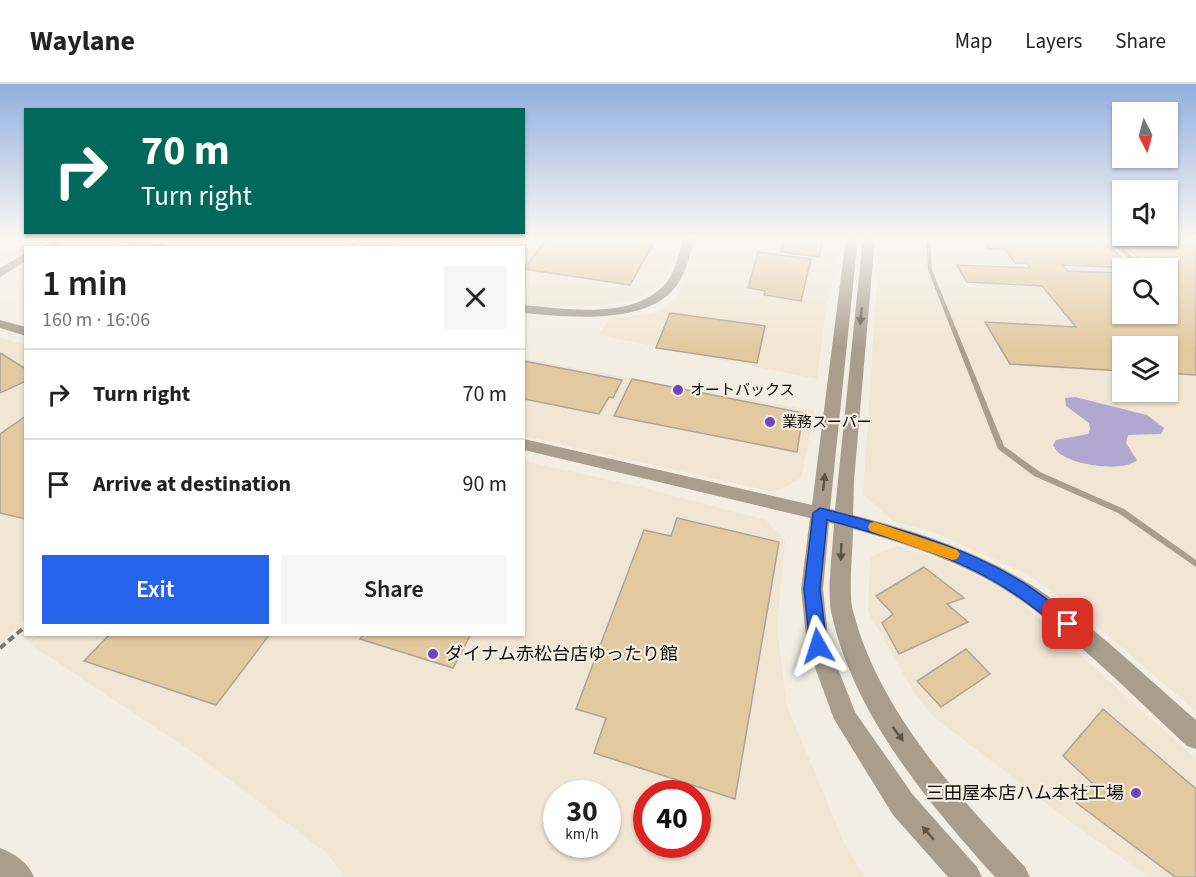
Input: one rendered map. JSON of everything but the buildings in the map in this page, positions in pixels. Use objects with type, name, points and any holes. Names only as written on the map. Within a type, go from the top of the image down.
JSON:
[{"type":"street","points":[[525,309],[584,313],[630,308],[662,294],[672,284],[676,274]]},
{"type":"street","points":[[848,274],[812,589],[818,646],[846,719],[903,805],[967,877]]},
{"type":"street","points":[[866,274],[843,519],[841,609],[862,671],[886,718],[962,820],[1015,877]]},
{"type":"street","points":[[0,324],[24,331]]},
{"type":"street","points":[[525,445],[820,513],[928,545],[969,561],[1016,586],[1053,612],[1196,737]]},
{"type":"street","points":[[0,862],[20,877]]},
{"type":"lane","points":[[932,274],[1001,447],[1037,474],[1121,512],[1196,564]]},
{"type":"path","points":[[0,648],[24,628]]},
{"type":"shaded area","points":[[525,274],[668,274],[654,291],[634,300],[599,306],[525,305]]},
{"type":"shaded area","points":[[685,274],[834,274],[826,308],[817,379],[599,335],[609,319],[654,313],[676,300]]},
{"type":"shaded area","points":[[878,274],[1112,274],[1112,324],[1178,324],[1178,274],[1196,274],[1196,711],[1080,612],[1027,574],[938,534],[893,521],[863,494]]},
{"type":"shaded area","points":[[0,338],[24,344],[24,621],[0,642]]},
{"type":"shaded area","points":[[525,359],[815,411],[801,478],[785,487],[770,491],[525,436]]},
{"type":"shaded area","points":[[1075,397],[1147,415],[1164,428],[1161,434],[1128,435],[1126,443],[1137,460],[1130,464],[1110,467],[1075,461],[1059,453],[1053,445],[1056,440],[1088,434],[1089,423],[1066,406],[1065,398]]},
{"type":"shaded area","points":[[525,461],[637,486],[766,520],[785,540],[777,627],[787,706],[845,845],[865,877],[344,877],[328,854],[190,750],[28,643],[35,636],[525,636]]},
{"type":"shaded area","points":[[897,546],[945,561],[1011,593],[1196,759],[1196,877],[1149,877],[1068,820],[934,717],[916,696],[868,612],[870,557]]},
{"type":"slow traffic","points":[[875,527],[952,554]]},
{"type":"place","name":"オートバックス","points":[[678,390]]},
{"type":"place","name":"業務スーパー","points":[[770,422]]},
{"type":"place","name":"ダイナム赤松台店ゆったり館","points":[[433,654]]},
{"type":"place","name":"三田屋本店ハム本社工場","points":[[1136,793]]},
{"type":"route","points":[[818,646],[812,589],[820,513],[891,532],[969,561],[1016,586],[1068,624]]}]
